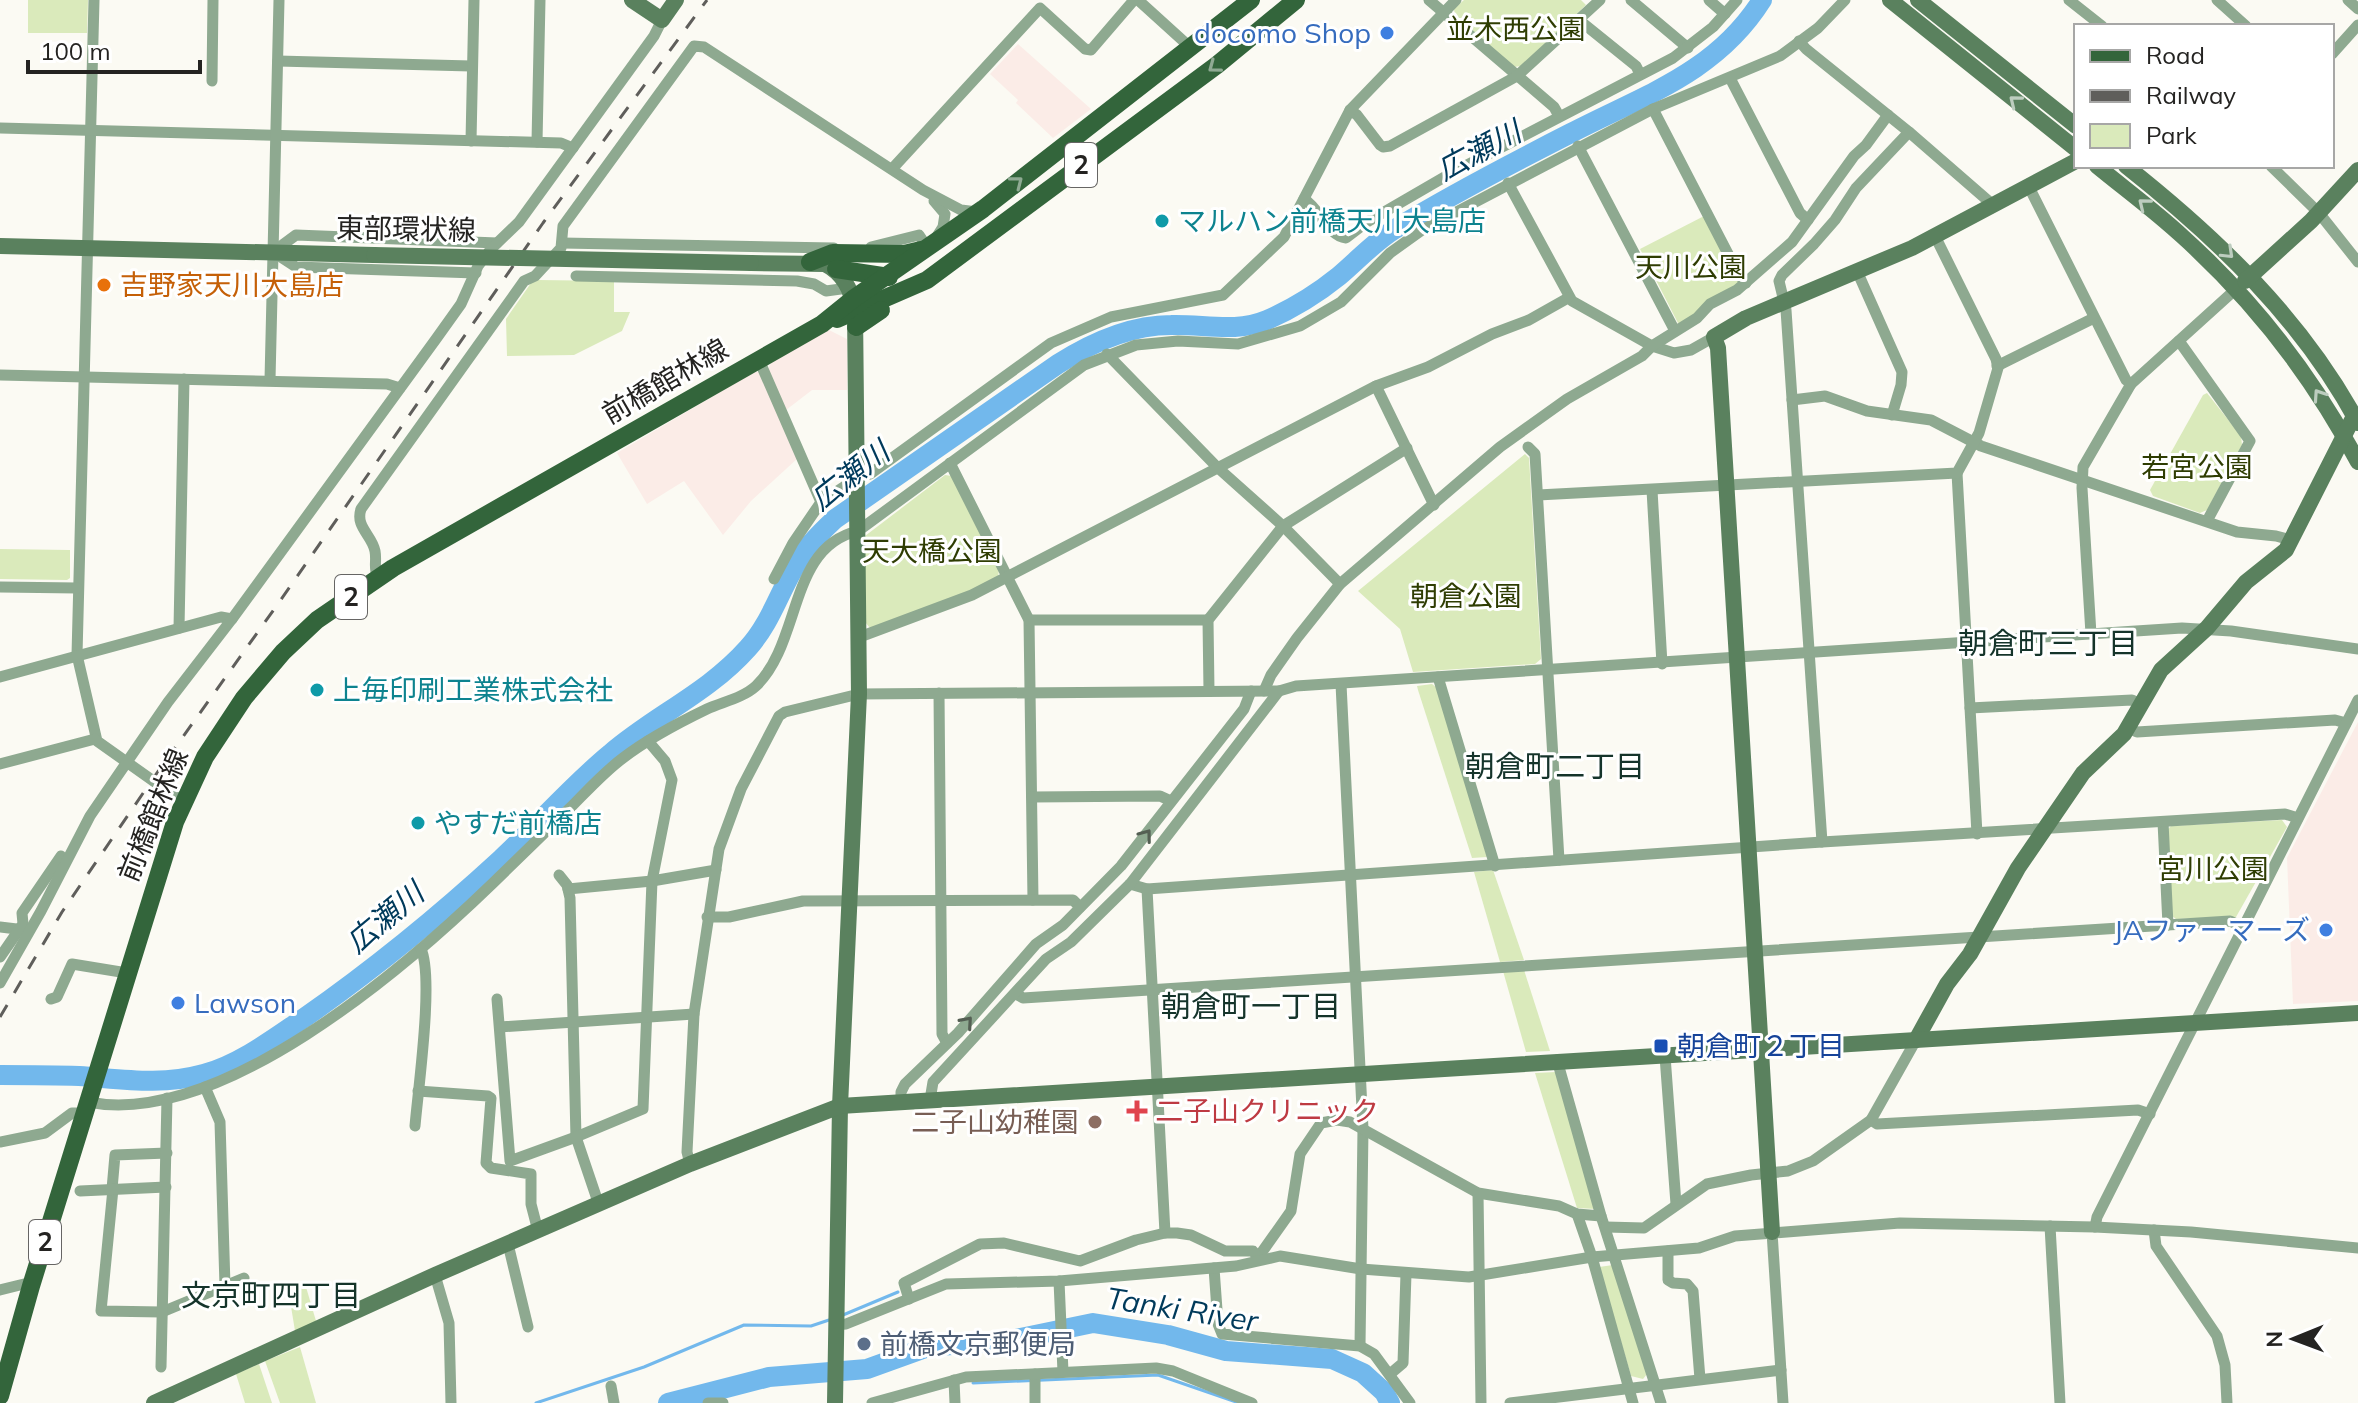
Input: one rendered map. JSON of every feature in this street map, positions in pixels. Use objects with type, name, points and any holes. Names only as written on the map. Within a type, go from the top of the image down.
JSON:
[{"type":"main road","name":"前橋館林線","points":[[853,306],[885,277],[983,209],[1251,0]]},
{"type":"main road","name":"前橋館林線","points":[[0,1396],[98,1066],[183,802],[218,735],[272,664],[317,620],[378,578],[853,306],[927,280],[1217,65],[1296,0]]},
{"type":"main road","points":[[836,269],[885,277],[903,278],[921,274],[994,228]]},
{"type":"main road","points":[[810,262],[833,253],[904,254],[928,246]]},
{"type":"street","points":[[94,0],[77,655],[95,739],[183,802]]},
{"type":"street","points":[[212,81],[213,0]]},
{"type":"street","points":[[270,380],[279,0]]},
{"type":"street","points":[[471,141],[474,0]]},
{"type":"street","points":[[537,142],[540,0]]},
{"type":"street","points":[[632,0],[662,20]]},
{"type":"street","points":[[0,983],[25,930],[90,816],[126,763],[461,304],[476,273],[497,243],[519,222],[654,36],[676,0]]},
{"type":"street","points":[[892,169],[1040,8],[1085,49],[1091,50],[1136,0],[1191,48]]},
{"type":"street","points":[[1429,0],[1554,107],[1559,116]]},
{"type":"street","points":[[774,579],[793,543],[821,502],[857,483],[1051,343],[1111,317],[1223,295],[1281,242],[1350,110],[1456,0]]},
{"type":"street","points":[[1350,110],[1380,145],[1386,147],[1517,76],[1600,0]]},
{"type":"street","points":[[1631,0],[1688,48]]},
{"type":"street","points":[[1709,0],[1725,14]]},
{"type":"street","points":[[1304,199],[1312,204],[1337,235],[1346,238],[1397,203],[1688,48],[1737,0]]},
{"type":"street","points":[[0,1142],[45,1133],[88,1101],[132,1104],[167,1098],[239,1074],[348,1005],[421,949],[621,759],[672,726],[739,696],[757,684],[786,636],[803,584],[819,556],[834,539],[950,463],[1071,373],[1107,354],[1152,342],[1249,343],[1300,326],[1341,302],[1390,253],[1411,237],[1653,109],[1780,56],[1818,28],[1845,0]]},
{"type":"street","points":[[1890,0],[2074,147]]},
{"type":"street","points":[[1918,0],[2074,124]]},
{"type":"street","points":[[2069,0],[2099,24]]},
{"type":"street","points":[[2217,0],[2244,24]]},
{"type":"street","points":[[2348,0],[2358,9]]},
{"type":"street","points":[[1579,20],[1636,66],[1640,74]]},
{"type":"street","points":[[2334,52],[2358,25]]},
{"type":"street","points":[[1799,41],[1993,205]]},
{"type":"street","points":[[378,578],[374,571],[375,550],[358,519],[361,509],[526,279],[535,276],[561,248],[560,232],[563,226],[696,45],[704,47],[923,190],[965,212],[975,213],[983,209]]},
{"type":"street","points":[[278,61],[471,66]]},
{"type":"street","points":[[1730,78],[1800,213],[1808,220]]},
{"type":"street","points":[[1653,109],[1732,263],[1746,283]]},
{"type":"street","points":[[901,1101],[905,1084],[947,1043],[1036,944],[1063,925],[1121,866],[1340,584],[1500,447],[1567,399],[1642,356],[1652,346],[1697,318],[1710,304],[1746,283],[1792,242],[1888,115]]},
{"type":"street","points":[[0,128],[537,142],[561,143],[573,148]]},
{"type":"street","points":[[1822,842],[1786,301],[1779,281],[1835,220],[1856,188],[1909,132]]},
{"type":"street","points":[[1578,146],[1675,331]]},
{"type":"street","points":[[1508,183],[1568,298],[1652,346],[1683,353],[1746,318],[1935,236],[2074,162]]},
{"type":"street","points":[[2099,168],[2180,233],[2236,289],[2308,379],[2358,462]]},
{"type":"street","points":[[1259,1260],[1291,1211],[1300,1154],[1319,1126],[1337,1120],[1350,1122],[1478,1193],[1559,1206],[1604,1222],[1648,1226],[1707,1184],[1798,1169],[1871,1120],[1943,992],[2044,829],[2083,773],[2128,728],[2157,675],[2207,628],[2246,582],[2282,555],[2357,416],[2312,351],[2251,276],[2192,220],[2128,168]]},
{"type":"street","points":[[2273,168],[2319,213],[2358,262]]},
{"type":"street","points":[[2091,634],[2083,467],[2131,384],[2319,213],[2358,170]]},
{"type":"street","points":[[2029,187],[2126,380],[2131,384]]},
{"type":"street","points":[[562,243],[854,248],[919,235],[928,246],[943,227],[945,214],[923,190]]},
{"type":"street","points":[[273,252],[296,235],[497,243]]},
{"type":"street","points":[[1935,236],[1997,366],[1974,443],[1957,473],[1977,834]]},
{"type":"street","name":"東部環状線","points":[[0,246],[810,262],[836,269]]},
{"type":"street","points":[[273,252],[296,267],[476,273]]},
{"type":"street","points":[[835,1403],[840,1106],[859,694],[853,306],[836,269]]},
{"type":"street","points":[[1857,271],[1902,372],[1892,415]]},
{"type":"street","points":[[576,276],[797,281],[814,284],[853,306]]},
{"type":"street","points":[[858,635],[972,595],[1376,386],[1428,367],[1492,334],[1529,320],[1568,298]]},
{"type":"street","points":[[1997,366],[2094,318]]},
{"type":"street","points":[[1714,337],[1718,348],[1739,658],[1783,1403]]},
{"type":"street","points":[[2179,341],[2250,441],[2207,521]]},
{"type":"street","points":[[1107,354],[1217,467],[1283,526],[1340,584]]},
{"type":"street","points":[[759,360],[821,502]]},
{"type":"street","points":[[0,375],[270,380],[387,384],[400,388]]},
{"type":"street","points":[[179,628],[184,379]]},
{"type":"street","points":[[1376,386],[1434,505]]},
{"type":"street","points":[[1792,400],[1825,396],[1867,411],[1931,420],[1974,443],[2237,532],[2291,540]]},
{"type":"street","points":[[1528,447],[1535,454],[1559,860]]},
{"type":"street","points":[[1209,691],[1208,620],[1283,526],[1407,448]]},
{"type":"street","points":[[950,463],[1029,620],[1033,900]]},
{"type":"street","points":[[1538,495],[1957,473]]},
{"type":"street","points":[[1652,490],[1662,664]]},
{"type":"street","points":[[0,587],[77,588]]},
{"type":"street","points":[[0,677],[221,617],[232,619]]},
{"type":"street","points":[[1029,620],[1208,620]]},
{"type":"street","points":[[690,1164],[687,1152],[694,1014],[716,870],[733,806],[779,716],[785,712],[859,694],[1279,691],[1296,686],[2207,628],[2358,649]]},
{"type":"street","points":[[1438,677],[1495,866]]},
{"type":"street","points":[[1341,684],[1363,1129],[1360,1346]]},
{"type":"street","points":[[930,1100],[933,1082],[1046,959],[1071,942],[1130,884],[1279,691]]},
{"type":"street","points":[[939,693],[942,1034],[947,1043]]},
{"type":"street","points":[[1970,708],[2132,700],[2141,704]]},
{"type":"street","points":[[2095,1227],[2097,1217],[2358,700]]},
{"type":"street","points":[[2128,728],[2137,732],[2335,720],[2346,723]]},
{"type":"street","points":[[0,764],[95,739]]},
{"type":"street","points":[[497,999],[510,1161],[643,1109],[652,881],[672,780],[665,761],[648,741]]},
{"type":"street","points":[[1032,797],[1160,796],[1171,801]]},
{"type":"street","points":[[1130,884],[1147,889],[1822,842],[2285,814],[2298,818]]},
{"type":"street","points":[[2163,822],[2168,925]]},
{"type":"street","points":[[0,957],[25,930],[22,913],[56,864],[76,828]]},
{"type":"street","points":[[568,889],[652,881],[716,870]]},
{"type":"street","points":[[559,875],[568,889],[576,1137],[599,1205]]},
{"type":"street","points":[[1147,889],[1165,1233]]},
{"type":"street","points":[[707,917],[729,917],[793,902],[849,900],[1073,900],[1080,907]]},
{"type":"street","points":[[1016,994],[1023,998],[2230,921],[2243,927]]},
{"type":"street","points":[[0,927],[25,930]]},
{"type":"street","points":[[415,1126],[425,993],[424,955],[421,949]]},
{"type":"street","points":[[51,999],[57,997],[73,959],[127,973]]},
{"type":"street","points":[[154,1403],[435,1275],[690,1164],[840,1106],[2358,1013]]},
{"type":"street","points":[[500,1027],[694,1014]]},
{"type":"street","points":[[1665,1056],[1676,1204]]},
{"type":"street","points":[[1557,1060],[1661,1403]]},
{"type":"street","points":[[205,1087],[220,1122],[225,1286]]},
{"type":"street","points":[[418,1091],[491,1098],[486,1163],[491,1168],[531,1174],[532,1209],[538,1231]]},
{"type":"street","points":[[161,1367],[167,1098]]},
{"type":"street","points":[[1871,1120],[1877,1124],[2138,1110],[2150,1114]]},
{"type":"street","points":[[167,1153],[115,1155],[101,1311],[162,1312],[244,1278]]},
{"type":"street","points":[[80,1191],[166,1187]]},
{"type":"street","points":[[1478,1193],[1481,1403]]},
{"type":"street","points":[[1577,1214],[1633,1403]]},
{"type":"street","points":[[835,1325],[846,1324],[946,1284],[1059,1281],[1242,1265],[1280,1256],[1361,1269],[1463,1277],[1614,1254],[1699,1248],[1735,1236],[1906,1223],[2154,1230],[2358,1248]]},
{"type":"street","points":[[2050,1226],[2060,1403]]},
{"type":"street","points":[[2154,1230],[2156,1246],[2217,1336],[2225,1365],[2227,1403]]},
{"type":"street","points":[[909,1299],[904,1283],[985,1243],[1023,1246],[1080,1261],[1136,1240],[1165,1233],[1185,1234],[1225,1251],[1255,1252],[1259,1260]]},
{"type":"street","points":[[508,1244],[528,1327]]},
{"type":"street","points":[[1241,1251],[1245,1257],[1242,1265]]},
{"type":"street","points":[[1668,1251],[1670,1283],[1687,1284],[1693,1291],[1700,1379]]},
{"type":"street","points":[[1214,1268],[1218,1324],[1222,1334],[1360,1346],[1374,1354],[1410,1403]]},
{"type":"street","points":[[1390,1374],[1403,1363],[1406,1274]]},
{"type":"street","points":[[435,1275],[449,1323],[451,1403]]},
{"type":"street","points":[[1059,1281],[1063,1372]]},
{"type":"street","points":[[0,1290],[24,1284],[31,1286]]},
{"type":"street","points":[[872,1403],[966,1377],[1166,1369],[1252,1403]]},
{"type":"street","points":[[1510,1403],[1781,1370]]},
{"type":"street","points":[[1035,1374],[1035,1403]]},
{"type":"street","points":[[954,1380],[955,1403]]},
{"type":"street","points":[[611,1386],[614,1403]]},
{"type":"street","points":[[708,1403],[723,1403]]},
{"type":"shaded area","points":[[1018,44],[1091,109],[1053,138],[990,74]]},
{"type":"shaded area","points":[[827,329],[847,339],[847,390],[812,390],[786,410],[768,369],[771,363]]},
{"type":"shaded area","points":[[754,372],[761,372],[798,458],[751,501],[723,535],[684,481],[647,504],[617,453]]},
{"type":"shaded area","points":[[2358,722],[2358,1001],[2293,1004],[2287,858]]},
{"type":"green space","points":[[28,0],[88,0],[87,33],[28,33]]},
{"type":"green space","name":"並木西公園","points":[[1464,0],[1581,0],[1586,5],[1521,66],[1514,67],[1455,16],[1454,9]]},
{"type":"green space","name":"天川公園","points":[[1706,215],[1740,279],[1737,286],[1683,323],[1678,323],[1640,249]]},
{"type":"green space","points":[[538,280],[614,281],[614,312],[630,312],[622,331],[574,355],[507,356],[506,319],[531,283]]},
{"type":"green space","name":"若宮公園","points":[[2207,393],[2241,436],[2242,445],[2207,510],[2200,513],[2153,496],[2150,490],[2203,395]]},
{"type":"green space","name":"朝倉公園","points":[[1525,454],[1529,458],[1541,659],[1535,664],[1413,672],[1400,629],[1358,591]]},
{"type":"green space","name":"天大橋公園","points":[[945,475],[952,476],[999,570],[998,577],[969,592],[870,628],[865,622],[865,536]]},
{"type":"green space","points":[[0,549],[70,550],[70,578],[0,579]]},
{"type":"green space","points":[[1432,684],[1437,688],[1487,857],[1472,858],[1418,690],[1417,686]]},
{"type":"green space","name":"宮川公園","points":[[2282,820],[2287,827],[2236,917],[2176,919],[2171,915],[2166,831],[2171,826]]},
{"type":"green space","points":[[1493,870],[1524,960],[1500,962],[1474,872]]},
{"type":"green space","points":[[1524,970],[1550,1051],[1526,1052],[1503,971]]},
{"type":"green space","points":[[1556,1072],[1596,1209],[1577,1208],[1535,1073]]},
{"type":"green space","points":[[1613,1265],[1647,1374],[1643,1379],[1631,1376],[1599,1267]]},
{"type":"green space","points":[[306,1287],[316,1321],[295,1331],[288,1288]]},
{"type":"green space","points":[[300,1347],[316,1403],[280,1403],[265,1361]]},
{"type":"green space","points":[[259,1364],[272,1403],[245,1403],[236,1374]]},
{"type":"waterway","name":"広瀬川","points":[[0,1075],[172,1080],[217,1070],[256,1050],[405,942],[501,859],[610,754],[732,664],[762,630],[802,556],[835,519],[1058,364],[1097,342],[1156,326],[1244,326],[1267,320],[1295,306],[1331,282],[1387,234],[1417,216],[1677,80],[1723,46],[1744,25],[1762,0]]},
{"type":"waterway","points":[[843,1315],[898,1292]]},
{"type":"waterway","points":[[536,1403],[644,1367],[744,1325],[811,1326],[832,1319]]},
{"type":"waterway","name":"Tanki River","points":[[668,1403],[769,1377],[867,1369],[928,1347],[1011,1340],[1093,1323],[1168,1335],[1226,1351],[1332,1359],[1363,1373],[1384,1392],[1390,1403]]},
{"type":"waterway","points":[[973,1383],[1158,1375],[1236,1402]]},
{"type":"railway","points":[[0,1017],[62,912],[152,780],[543,223],[707,0]]},
{"type":"place","name":"docomo Shop","points":[[1387,33]]},
{"type":"place","name":"マルハン前橋天川大島店","points":[[1162,221]]},
{"type":"place","name":"吉野家天川大島店","points":[[104,285]]},
{"type":"place","name":"上毎印刷工業株式会社","points":[[317,690]]},
{"type":"place","name":"やすだ前橋店","points":[[418,823]]},
{"type":"place","name":"JAファーマーズ","points":[[2326,930]]},
{"type":"place","name":"Lawson","points":[[178,1003]]},
{"type":"place","name":"朝倉町２丁目","points":[[1661,1046]]},
{"type":"place","name":"二子山クリニック","points":[[1137,1111]]},
{"type":"place","name":"二子山幼稚園","points":[[1095,1122]]},
{"type":"place","name":"前橋文京郵便局","points":[[864,1344]]},
{"type":"district","name":"朝倉町三丁目","points":[[2048,644]]},
{"type":"district","name":"朝倉町二丁目","points":[[1555,767]]},
{"type":"district","name":"朝倉町一丁目","points":[[1251,1007]]},
{"type":"district","name":"文京町四丁目","points":[[271,1296]]}]
